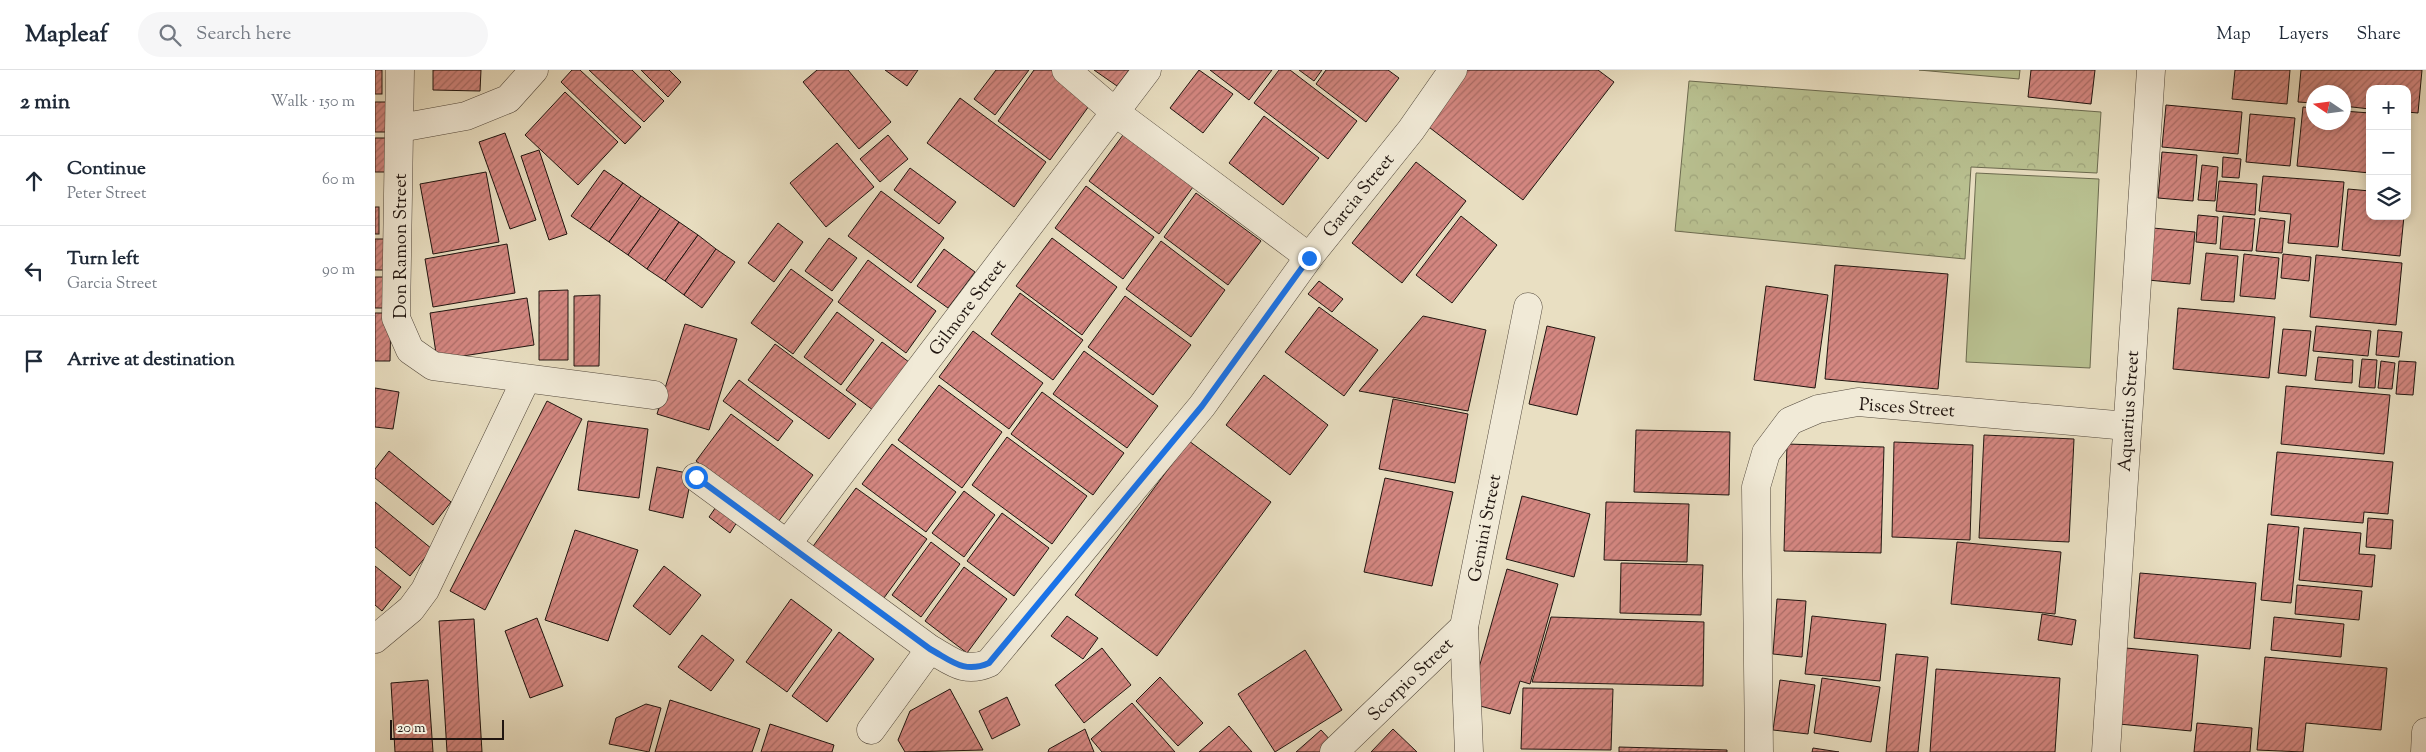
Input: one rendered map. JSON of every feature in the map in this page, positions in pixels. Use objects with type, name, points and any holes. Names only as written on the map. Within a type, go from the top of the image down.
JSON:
[{"type":"street","name":"Don Ramon Street","points":[[400,70],[396,318],[410,350],[433,366],[653,395]]},
{"type":"street","points":[[400,128],[466,116],[508,99],[534,70]]},
{"type":"street","points":[[1066,70],[1115,112],[1309,258]]},
{"type":"street","name":"Gilmore Street","points":[[787,544],[1147,70]]},
{"type":"street","name":"Garcia Street","points":[[930,649],[964,668],[978,668],[989,663],[1202,406],[1309,258],[1411,130],[1453,70]]},
{"type":"street","name":"Aquarius Street","points":[[2106,752],[2151,70]]},
{"type":"street","name":"Gemini Street","points":[[1469,752],[1464,627],[1528,307]]},
{"type":"street","points":[[375,639],[411,609],[425,590],[526,379]]},
{"type":"street","name":"Pisces Street","points":[[1759,752],[1756,487],[1766,453],[1791,421],[1818,409],[1858,402],[2127,426]]},
{"type":"street","points":[[696,477],[930,649],[871,730]]},
{"type":"street","name":"Scorpio Street","points":[[1334,752],[1464,627]]},
{"type":"street","points":[[2425,752],[2426,732]]},
{"type":"green space","points":[[1919,70],[2020,70],[2019,79]]},
{"type":"green space","points":[[1689,81],[2101,112],[2097,173],[1971,167],[1965,259],[1675,231]]},
{"type":"green space","points":[[1976,173],[2099,179],[2090,368],[1966,362]]},
{"type":"building","points":[[375,70],[382,70],[382,94],[375,94]]},
{"type":"building","points":[[433,70],[481,70],[480,91],[433,90]]},
{"type":"building","points":[[572,70],[580,70],[641,127],[625,144],[561,82]]},
{"type":"building","points":[[589,70],[632,70],[664,101],[644,122]]},
{"type":"building","points":[[641,70],[669,70],[681,82],[668,97]]},
{"type":"building","points":[[817,70],[848,70],[891,122],[859,149],[803,82]]},
{"type":"building","points":[[885,70],[918,70],[907,86]]},
{"type":"building","points":[[996,70],[1029,70],[995,115],[974,99]]},
{"type":"building","points":[[1034,70],[1054,70],[1094,99],[1050,160],[998,121]]},
{"type":"building","points":[[1094,70],[1129,70],[1117,86]]},
{"type":"building","points":[[1199,70],[1233,94],[1203,133],[1170,108]]},
{"type":"building","points":[[1210,70],[1272,70],[1249,100]]},
{"type":"building","points":[[1279,70],[1290,70],[1357,121],[1328,159],[1254,103]]},
{"type":"building","points":[[1299,70],[1322,70],[1314,81]]},
{"type":"building","points":[[1326,70],[1388,70],[1399,78],[1366,122],[1316,84]]},
{"type":"building","points":[[1466,70],[1598,70],[1614,82],[1523,200],[1425,124]]},
{"type":"building","points":[[2031,70],[2095,70],[2091,104],[2028,97]]},
{"type":"building","points":[[2235,70],[2290,70],[2287,104],[2232,99]]},
{"type":"building","points":[[2301,70],[2422,70],[2418,113],[2411,112],[2411,85],[2366,85],[2366,109],[2351,107],[2351,85],[2306,85],[2306,103],[2298,102]]},
{"type":"building","points":[[565,92],[618,142],[578,185],[525,135]]},
{"type":"building","points":[[960,98],[1046,162],[1014,207],[927,143]]},
{"type":"building","points":[[375,102],[387,102],[387,132],[375,132]]},
{"type":"building","points":[[2166,105],[2242,112],[2238,154],[2162,147]]},
{"type":"building","points":[[2303,107],[2306,107],[2306,130],[2351,130],[2351,112],[2366,113],[2366,173],[2297,166]]},
{"type":"building","points":[[2250,114],[2295,118],[2290,166],[2246,162]]},
{"type":"building","points":[[1264,116],[1319,158],[1283,205],[1229,163]]},
{"type":"building","points":[[505,133],[536,220],[510,229],[479,142]]},
{"type":"building","points":[[888,135],[908,159],[880,182],[860,159]]},
{"type":"building","points":[[1123,135],[1193,187],[1159,234],[1089,181]]},
{"type":"building","points":[[375,138],[390,138],[390,172],[375,172]]},
{"type":"building","points":[[837,143],[874,187],[826,227],[790,183]]},
{"type":"building","points":[[539,150],[567,234],[549,240],[521,156]]},
{"type":"building","points":[[2162,152],[2197,155],[2193,201],[2158,198]]},
{"type":"building","points":[[2223,157],[2241,159],[2239,178],[2222,177]]},
{"type":"building","points":[[1416,162],[1466,201],[1402,283],[1352,243]]},
{"type":"building","points":[[2202,165],[2218,167],[2215,201],[2198,200]]},
{"type":"building","points":[[910,168],[956,202],[939,224],[894,190]]},
{"type":"building","points":[[604,170],[623,183],[590,229],[571,216]]},
{"type":"building","points":[[486,172],[499,242],[433,254],[420,184]]},
{"type":"building","points":[[2263,176],[2344,182],[2338,247],[2288,243],[2291,214],[2259,211]]},
{"type":"building","points":[[2219,181],[2257,184],[2255,215],[2216,211]]},
{"type":"building","points":[[623,183],[641,196],[609,242],[590,229]]},
{"type":"building","points":[[1086,186],[1154,237],[1123,279],[1055,228]]},
{"type":"building","points":[[2348,189],[2366,191],[2366,220],[2404,220],[2400,256],[2342,250]]},
{"type":"building","points":[[881,191],[944,238],[911,283],[848,236]]},
{"type":"building","points":[[1196,193],[1261,241],[1228,285],[1164,237]]},
{"type":"building","points":[[641,196],[660,209],[628,255],[609,242]]},
{"type":"building","points":[[375,207],[379,207],[379,234],[375,234]]},
{"type":"building","points":[[660,209],[679,222],[647,269],[628,255]]},
{"type":"building","points":[[2198,215],[2218,217],[2216,244],[2196,242]]},
{"type":"building","points":[[1461,216],[1497,245],[1452,303],[1416,275]]},
{"type":"building","points":[[2223,216],[2255,219],[2252,251],[2220,249]]},
{"type":"building","points":[[2260,218],[2285,221],[2282,253],[2256,251]]},
{"type":"building","points":[[679,222],[698,235],[665,281],[647,269]]},
{"type":"building","points":[[778,223],[803,242],[774,282],[748,263]]},
{"type":"building","points":[[2153,228],[2195,232],[2190,284],[2148,280]]},
{"type":"building","points":[[698,235],[716,249],[684,295],[665,281]]},
{"type":"building","points":[[829,238],[857,258],[832,291],[805,271]]},
{"type":"building","points":[[1052,238],[1117,287],[1082,335],[1016,286]]},
{"type":"building","points":[[375,239],[388,239],[388,270],[375,270]]},
{"type":"building","points":[[1161,241],[1225,290],[1191,337],[1126,289]]},
{"type":"building","points":[[507,244],[515,293],[433,307],[425,259]]},
{"type":"building","points":[[716,249],[735,262],[702,308],[684,295]]},
{"type":"building","points":[[944,249],[975,272],[948,308],[917,286]]},
{"type":"building","points":[[2206,253],[2238,256],[2234,302],[2201,300]]},
{"type":"building","points":[[2244,254],[2279,258],[2275,299],[2240,296]]},
{"type":"building","points":[[2283,254],[2311,257],[2309,281],[2281,278]]},
{"type":"building","points":[[2316,255],[2402,263],[2396,325],[2310,317]]},
{"type":"building","points":[[868,260],[936,311],[906,353],[838,302]]},
{"type":"building","points":[[1835,265],[1948,274],[1938,389],[1825,379]]},
{"type":"building","points":[[791,269],[833,300],[793,354],[751,323]]},
{"type":"building","points":[[375,277],[387,277],[387,308],[375,308]]},
{"type":"building","points":[[1319,281],[1343,299],[1332,312],[1308,294]]},
{"type":"building","points":[[1766,286],[1828,295],[1815,388],[1754,380]]},
{"type":"building","points":[[568,290],[568,360],[539,360],[539,291]]},
{"type":"building","points":[[1020,293],[1083,340],[1053,380],[991,334]]},
{"type":"building","points":[[600,295],[599,366],[574,366],[574,296]]},
{"type":"building","points":[[1125,296],[1191,345],[1153,395],[1088,347]]},
{"type":"building","points":[[527,298],[534,345],[437,360],[430,313]]},
{"type":"building","points":[[1319,307],[1378,350],[1344,396],[1285,352]]},
{"type":"building","points":[[2178,308],[2275,317],[2269,378],[2173,369]]},
{"type":"building","points":[[837,312],[874,340],[841,385],[804,357]]},
{"type":"building","points":[[375,313],[391,313],[390,361],[375,361]]},
{"type":"building","points":[[1423,316],[1486,330],[1468,411],[1359,391]]},
{"type":"building","points":[[685,324],[737,339],[709,430],[657,414]]},
{"type":"building","points":[[1547,326],[1595,337],[1577,415],[1529,404]]},
{"type":"building","points":[[2316,326],[2371,331],[2368,356],[2313,351]]},
{"type":"building","points":[[2283,329],[2311,331],[2306,376],[2278,373]]},
{"type":"building","points":[[2378,330],[2402,332],[2399,357],[2376,355]]},
{"type":"building","points":[[973,331],[1043,383],[1009,429],[939,377]]},
{"type":"building","points":[[882,342],[917,368],[881,416],[846,390]]},
{"type":"building","points":[[775,344],[856,404],[829,439],[748,380]]},
{"type":"building","points":[[1084,351],[1158,406],[1127,448],[1053,394]]},
{"type":"building","points":[[2318,357],[2353,360],[2352,383],[2315,380]]},
{"type":"building","points":[[2362,359],[2377,360],[2375,388],[2359,387]]},
{"type":"building","points":[[2381,361],[2395,363],[2392,389],[2378,388]]},
{"type":"building","points":[[2399,361],[2416,362],[2413,395],[2396,394]]},
{"type":"building","points":[[1264,375],[1328,425],[1290,475],[1226,425]]},
{"type":"building","points":[[739,380],[793,421],[778,441],[723,401]]},
{"type":"building","points":[[939,385],[1002,432],[962,488],[898,440]]},
{"type":"building","points":[[2286,386],[2390,395],[2384,454],[2281,444]]},
{"type":"building","points":[[375,388],[399,392],[393,429],[375,427]]},
{"type":"building","points":[[1042,392],[1124,453],[1093,495],[1011,434]]},
{"type":"building","points":[[1393,399],[1468,414],[1455,483],[1379,469]]},
{"type":"building","points":[[547,401],[582,419],[485,610],[450,591]]},
{"type":"building","points":[[731,414],[813,475],[778,522],[696,461]]},
{"type":"building","points":[[588,421],[648,429],[639,498],[578,490]]},
{"type":"building","points":[[1636,430],[1730,432],[1729,495],[1634,492]]},
{"type":"building","points":[[1984,435],[2074,439],[2069,542],[1979,538]]},
{"type":"building","points":[[1007,437],[1087,496],[1052,544],[972,485]]},
{"type":"building","points":[[1189,441],[1271,502],[1157,656],[1075,595]]},
{"type":"building","points":[[1894,442],[1973,445],[1970,540],[1892,537]]},
{"type":"building","points":[[892,444],[956,492],[926,532],[862,484]]},
{"type":"building","points":[[1787,444],[1884,447],[1881,553],[1784,551]]},
{"type":"building","points":[[389,451],[451,502],[433,525],[375,478],[375,469]]},
{"type":"building","points":[[2277,452],[2393,462],[2388,514],[2364,512],[2363,523],[2271,515]]},
{"type":"building","points":[[657,467],[692,474],[683,518],[649,510]]},
{"type":"building","points":[[1385,478],[1453,492],[1432,586],[1364,572]]},
{"type":"building","points":[[856,488],[927,539],[881,602],[811,549]]},
{"type":"building","points":[[964,491],[995,515],[964,557],[932,533]]},
{"type":"building","points":[[1522,496],[1590,514],[1574,577],[1506,559]]},
{"type":"building","points":[[375,502],[432,549],[410,576],[375,547]]},
{"type":"building","points":[[1606,502],[1689,504],[1687,562],[1604,560]]},
{"type":"building","points":[[718,504],[739,519],[730,533],[709,517]]},
{"type":"building","points":[[1002,513],[1049,548],[1014,596],[967,561]]},
{"type":"building","points":[[2368,518],[2393,520],[2391,549],[2366,547]]},
{"type":"building","points":[[2268,524],[2299,527],[2291,603],[2261,600]]},
{"type":"building","points":[[2304,528],[2361,533],[2359,554],[2375,555],[2372,587],[2299,580]]},
{"type":"building","points":[[575,530],[638,550],[608,641],[545,620]]},
{"type":"building","points":[[931,542],[960,564],[921,617],[892,595]]},
{"type":"building","points":[[1957,542],[2061,552],[2055,614],[1951,604]]},
{"type":"building","points":[[1621,563],[1703,565],[1701,615],[1620,613]]},
{"type":"building","points":[[375,566],[401,587],[382,611],[375,605]]},
{"type":"building","points":[[664,566],[701,595],[670,635],[633,606]]},
{"type":"building","points":[[964,567],[1007,599],[967,653],[925,621]]},
{"type":"building","points":[[1507,569],[1558,584],[1530,684],[1520,681],[1510,714],[1469,703]]},
{"type":"building","points":[[2140,573],[2256,583],[2250,649],[2134,638]]},
{"type":"building","points":[[2297,585],[2362,591],[2359,620],[2295,614]]},
{"type":"building","points":[[791,599],[832,630],[787,692],[746,662]]},
{"type":"building","points":[[1777,599],[1806,601],[1802,657],[1773,654]]},
{"type":"building","points":[[2042,614],[2076,620],[2072,645],[2038,640]]},
{"type":"building","points":[[1067,616],[1098,638],[1083,659],[1051,636]]},
{"type":"building","points":[[1812,616],[1886,624],[1880,681],[1805,674]]},
{"type":"building","points":[[1551,617],[1704,622],[1703,686],[1532,682]]},
{"type":"building","points":[[2274,617],[2344,624],[2341,657],[2271,650]]},
{"type":"building","points":[[537,618],[563,686],[530,698],[505,631]]},
{"type":"building","points":[[474,619],[482,752],[447,752],[439,621]]},
{"type":"building","points":[[839,632],[874,659],[827,722],[792,696]]},
{"type":"building","points":[[702,635],[734,660],[711,691],[678,667]]},
{"type":"building","points":[[1102,648],[1131,685],[1084,723],[1055,685]]},
{"type":"building","points":[[2126,648],[2198,655],[2191,731],[2119,724]]},
{"type":"building","points":[[1305,650],[1342,710],[1275,752],[1238,694]]},
{"type":"building","points":[[1896,654],[1928,657],[1918,752],[1886,752]]},
{"type":"building","points":[[2265,657],[2387,668],[2381,730],[2306,723],[2303,752],[2257,750]]},
{"type":"building","points":[[1936,669],[2060,678],[2055,752],[1930,752]]},
{"type":"building","points":[[1160,677],[1203,723],[1178,746],[1136,701]]},
{"type":"building","points":[[1822,678],[1880,687],[1871,742],[1814,733]]},
{"type":"building","points":[[428,680],[433,752],[395,752],[391,683]]},
{"type":"building","points":[[1780,680],[1815,685],[1808,734],[1773,730]]},
{"type":"building","points":[[1523,688],[1613,689],[1611,750],[1521,749]]},
{"type":"building","points":[[950,689],[983,750],[905,752],[898,740],[910,711]]},
{"type":"building","points":[[1007,697],[1020,725],[992,739],[979,711]]},
{"type":"building","points":[[670,700],[760,729],[752,752],[655,752]]},
{"type":"building","points":[[1132,703],[1175,752],[1102,752],[1091,739]]},
{"type":"building","points":[[646,704],[661,708],[649,752],[609,744],[616,718]]},
{"type":"building","points":[[2197,723],[2252,728],[2250,752],[2194,752]]},
{"type":"building","points":[[770,724],[834,745],[832,752],[761,752]]},
{"type":"building","points":[[1229,726],[1252,752],[1199,752]]},
{"type":"building","points":[[1085,729],[1094,752],[1048,752],[1049,749]]},
{"type":"building","points":[[1393,729],[1417,752],[1371,752]]},
{"type":"building","points":[[1321,730],[1334,744],[1325,752],[1296,752]]},
{"type":"building","points":[[1619,747],[1727,750],[1727,752],[1619,752]]},
{"type":"building","points":[[1813,748],[1839,752],[1812,752]]},
{"type":"route","points":[[696,477],[930,649],[964,668],[978,668],[989,663],[1202,406],[1309,258]]}]
